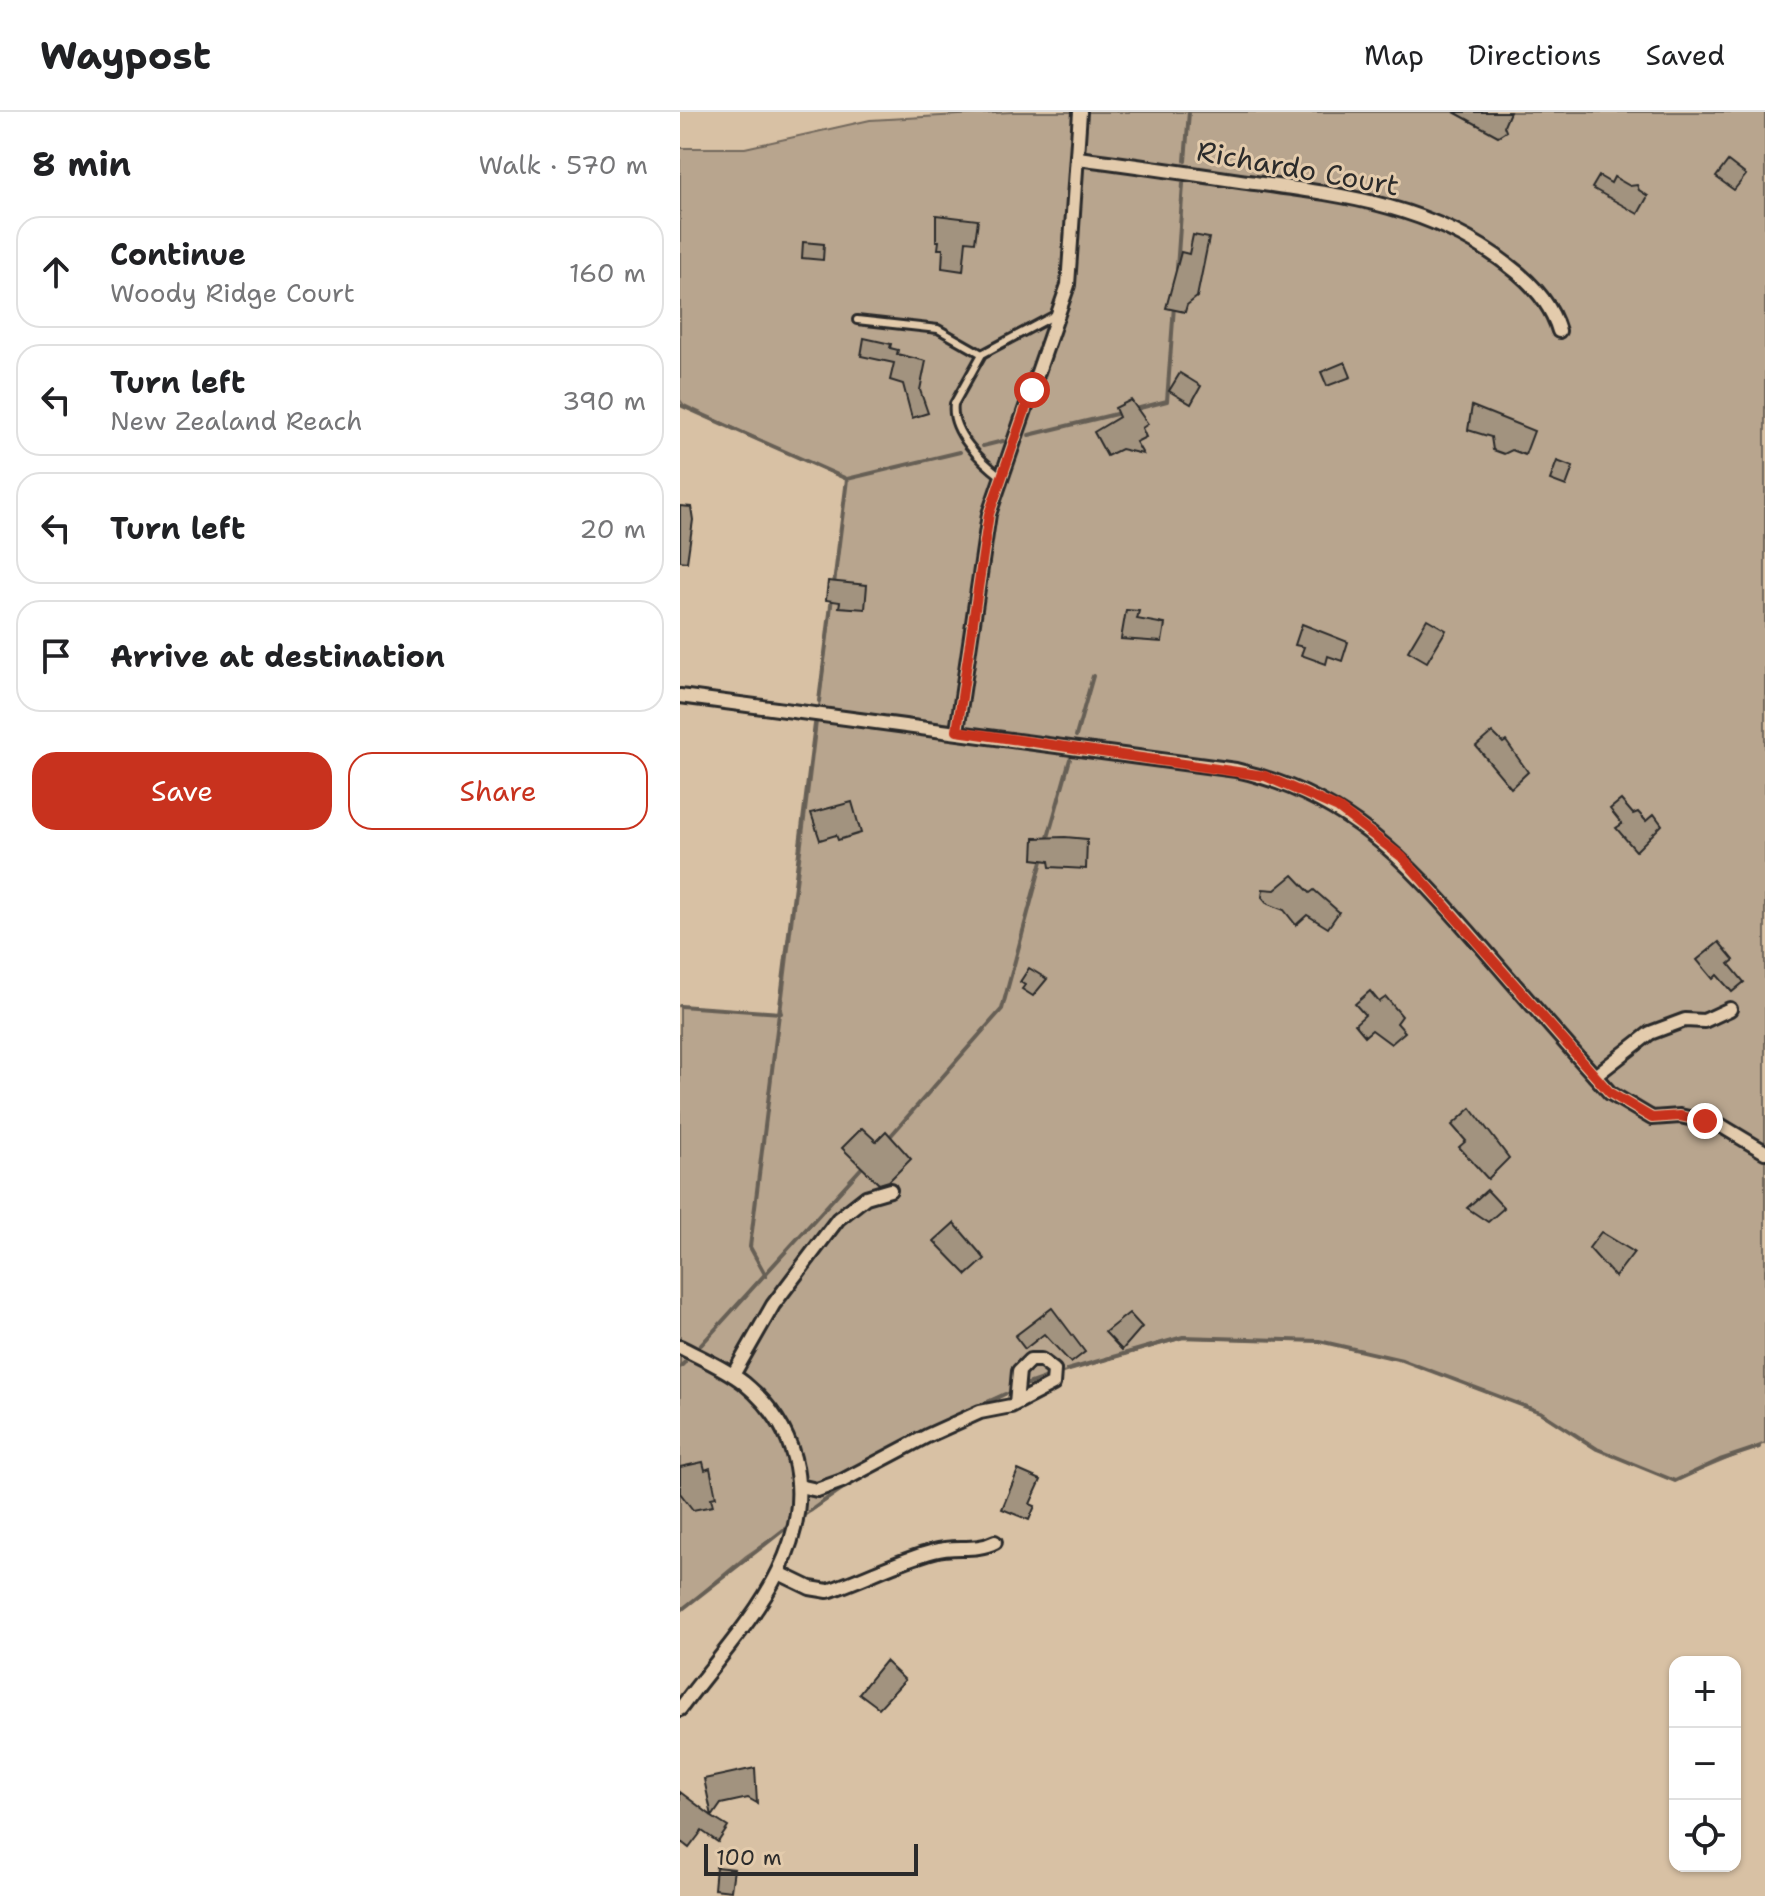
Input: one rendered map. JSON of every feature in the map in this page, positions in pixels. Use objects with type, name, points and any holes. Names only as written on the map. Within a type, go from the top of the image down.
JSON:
[{"type":"street","points":[[957,731],[985,534],[1069,276],[1080,112]]},
{"type":"street","name":"Richardo Court","points":[[1078,158],[1354,197],[1412,212],[1469,238],[1523,276],[1550,309],[1559,331]]},
{"type":"street","points":[[680,696],[1236,770],[1290,785],[1338,808],[1402,857],[1595,1076],[1624,1104],[1652,1118],[1680,1116],[1720,1125],[1765,1152]]},
{"type":"street","points":[[1595,1076],[1650,1033],[1685,1020],[1704,1021],[1730,1009]]},
{"type":"street","points":[[733,1375],[773,1305],[838,1219],[866,1197],[890,1190]]},
{"type":"street","points":[[680,1347],[733,1375],[760,1398],[775,1417],[791,1448],[799,1486],[797,1526],[779,1573],[680,1709]]},
{"type":"street","points":[[799,1486],[817,1490],[842,1481],[980,1412],[1016,1403]]},
{"type":"street","points":[[779,1573],[810,1588],[828,1591],[935,1551],[960,1546],[982,1549],[995,1542]]},
{"type":"lane","points":[[1002,477],[975,456],[953,413],[954,404],[982,354],[1059,313]]},
{"type":"lane","points":[[857,320],[938,329],[982,354]]},
{"type":"shaded area","points":[[1013,112],[1765,112],[1765,1443],[1675,1481],[1597,1449],[1541,1412],[1402,1360],[1319,1341],[1183,1338],[1042,1379],[975,1406],[928,1431],[746,1556],[680,1611],[680,1006],[781,1013],[847,480],[684,405],[680,400],[680,148],[745,148],[870,120]]},
{"type":"building","points":[[1454,112],[1510,112],[1504,126],[1506,131],[1498,136]]},
{"type":"building","points":[[1728,161],[1746,175],[1734,190],[1716,177]]},
{"type":"building","points":[[1599,176],[1611,183],[1614,177],[1630,186],[1637,185],[1648,196],[1638,214],[1592,188]]},
{"type":"building","points":[[936,215],[978,220],[975,242],[966,241],[963,271],[942,268],[943,249],[938,249],[939,241],[936,241]]},
{"type":"building","points":[[1193,235],[1209,238],[1197,297],[1187,305],[1185,312],[1166,308],[1181,252],[1189,254]]},
{"type":"building","points":[[803,242],[824,244],[823,260],[802,258]]},
{"type":"building","points":[[864,338],[891,344],[890,348],[898,350],[897,354],[926,361],[920,390],[928,413],[912,418],[903,384],[890,380],[894,363],[861,356]]},
{"type":"building","points":[[1345,362],[1351,377],[1327,386],[1321,372]]},
{"type":"building","points":[[1180,373],[1201,386],[1191,404],[1169,391]]},
{"type":"building","points":[[1131,400],[1148,424],[1142,428],[1146,437],[1136,442],[1143,454],[1121,449],[1107,456],[1094,432],[1119,417],[1115,408]]},
{"type":"building","points":[[1472,406],[1534,431],[1525,455],[1512,450],[1504,454],[1493,450],[1491,437],[1468,430]]},
{"type":"building","points":[[1557,461],[1573,467],[1566,486],[1550,480]]},
{"type":"building","points":[[680,506],[691,507],[693,520],[687,562],[680,561]]},
{"type":"building","points":[[828,581],[867,585],[865,609],[839,607],[840,602],[826,600]]},
{"type":"building","points":[[1126,610],[1139,611],[1137,619],[1165,624],[1162,642],[1121,639]]},
{"type":"building","points":[[1427,619],[1446,630],[1427,662],[1408,651]]},
{"type":"building","points":[[1302,624],[1348,642],[1342,661],[1328,656],[1326,664],[1301,655],[1304,647],[1295,645]]},
{"type":"building","points":[[1492,732],[1503,743],[1506,741],[1528,772],[1511,788],[1476,746]]},
{"type":"building","points":[[1621,800],[1633,814],[1638,812],[1646,821],[1654,814],[1662,825],[1636,851],[1616,828],[1622,824],[1610,809]]},
{"type":"building","points":[[852,802],[861,833],[838,840],[836,835],[820,840],[811,813]]},
{"type":"building","points":[[1034,838],[1087,839],[1086,869],[1050,867],[1049,861],[1033,859]]},
{"type":"building","points":[[1293,875],[1310,893],[1314,890],[1339,912],[1328,928],[1307,915],[1296,925],[1284,910],[1268,904],[1262,897],[1263,889],[1275,890]]},
{"type":"building","points":[[1719,942],[1734,960],[1729,964],[1744,982],[1732,992],[1717,975],[1713,979],[1697,960]]},
{"type":"building","points":[[1029,968],[1047,979],[1033,996],[1022,989],[1025,985],[1020,982]]},
{"type":"building","points":[[1370,991],[1379,1002],[1386,997],[1402,1016],[1397,1023],[1405,1032],[1391,1044],[1372,1030],[1365,1036],[1355,1024],[1365,1015],[1355,1004]]},
{"type":"building","points":[[1471,1108],[1509,1158],[1488,1179],[1459,1147],[1466,1141],[1452,1125]]},
{"type":"building","points":[[862,1128],[876,1141],[886,1131],[911,1159],[889,1181],[879,1184],[842,1148]]},
{"type":"building","points":[[1487,1190],[1504,1208],[1488,1222],[1467,1208]]},
{"type":"building","points":[[954,1223],[985,1259],[967,1275],[934,1241]]},
{"type":"building","points":[[1601,1232],[1634,1252],[1615,1277],[1589,1248]]},
{"type":"building","points":[[1052,1308],[1085,1352],[1071,1363],[1044,1334],[1025,1349],[1015,1336]]},
{"type":"building","points":[[1129,1313],[1142,1327],[1122,1350],[1105,1332]]},
{"type":"building","points":[[703,1462],[705,1470],[710,1468],[716,1497],[711,1498],[713,1506],[693,1510],[680,1493],[680,1467]]},
{"type":"building","points":[[1018,1470],[1041,1480],[1030,1504],[1035,1506],[1029,1520],[1002,1509]]},
{"type":"building","points":[[885,1661],[905,1680],[879,1708],[859,1693]]},
{"type":"building","points":[[755,1768],[757,1803],[748,1798],[721,1804],[712,1817],[728,1827],[718,1842],[702,1831],[689,1848],[680,1841],[680,1792],[712,1816],[704,1779]]},
{"type":"building","points":[[716,1867],[734,1869],[731,1891],[714,1889]]},
{"type":"waterway","points":[[1185,161],[1189,112]]},
{"type":"waterway","points":[[1177,269],[1183,184]]},
{"type":"waterway","points":[[1132,410],[1167,401],[1174,306]]},
{"type":"waterway","points":[[680,405],[847,479],[960,452]]},
{"type":"waterway","points":[[1029,435],[1120,413]]},
{"type":"waterway","points":[[983,446],[1003,441]]},
{"type":"waterway","points":[[834,584],[847,479]]},
{"type":"waterway","points":[[819,701],[832,597]]},
{"type":"waterway","points":[[1076,736],[1093,676]]},
{"type":"waterway","points":[[766,1276],[750,1247],[815,724]]},
{"type":"waterway","points":[[1047,841],[1070,759]]},
{"type":"waterway","points":[[887,1140],[1002,1009],[1043,857]]},
{"type":"waterway","points":[[680,1006],[781,1013]]},
{"type":"waterway","points":[[701,1345],[865,1164]]},
{"type":"waterway","points":[[1067,1370],[1183,1337],[1319,1341],[1402,1360],[1540,1412],[1597,1449],[1675,1481],[1720,1460],[1759,1447]]},
{"type":"waterway","points":[[680,1367],[685,1362]]},
{"type":"waterway","points":[[1028,1384],[1045,1378]]},
{"type":"waterway","points":[[949,1420],[1005,1394]]},
{"type":"waterway","points":[[810,1511],[846,1485]]},
{"type":"waterway","points":[[680,1611],[786,1528]]},
{"type":"route","points":[[1032,390],[989,514],[957,731],[1236,770],[1290,785],[1338,808],[1402,857],[1610,1093],[1652,1118],[1680,1116],[1705,1121]]}]
